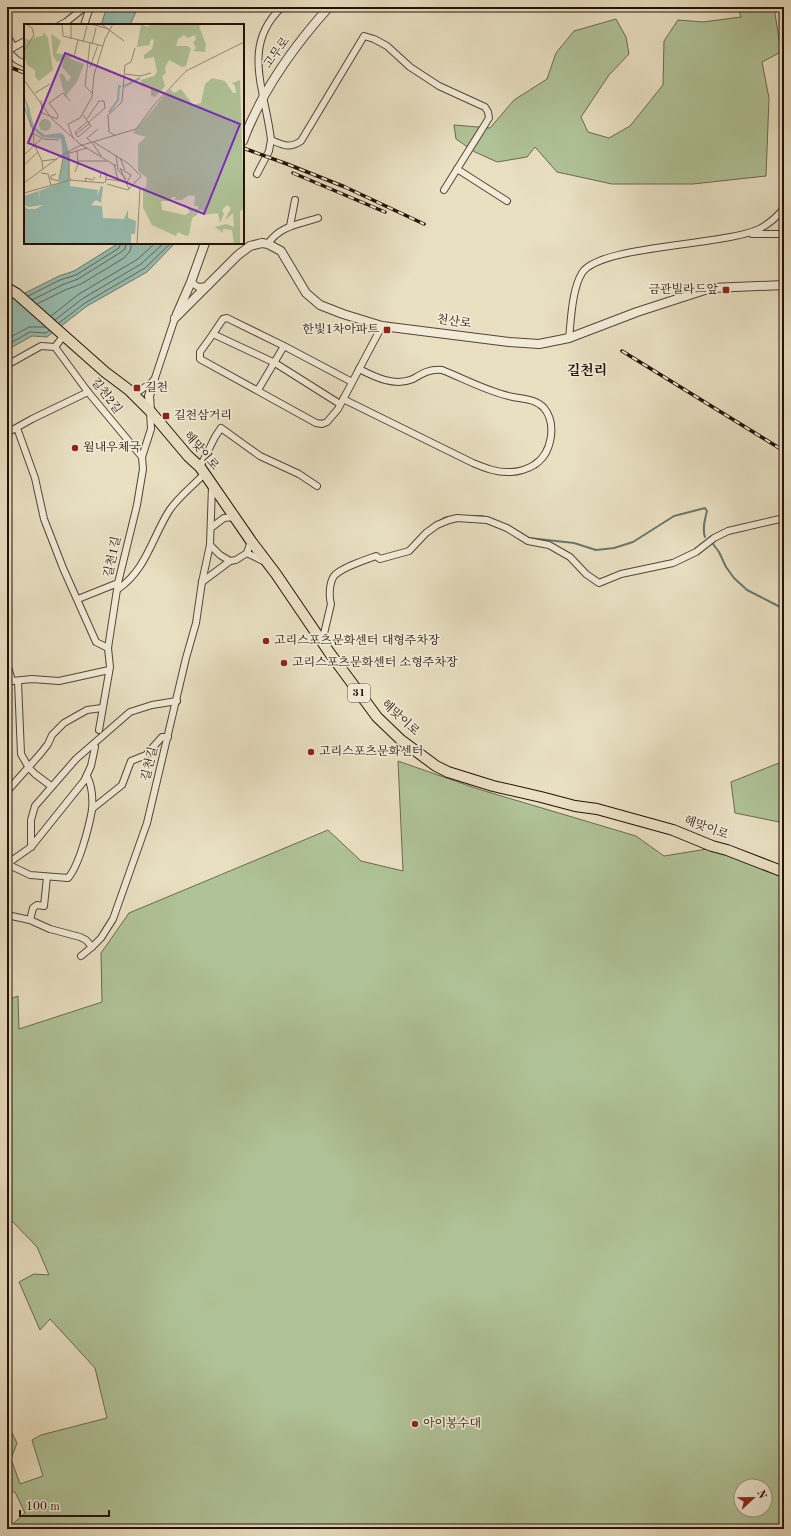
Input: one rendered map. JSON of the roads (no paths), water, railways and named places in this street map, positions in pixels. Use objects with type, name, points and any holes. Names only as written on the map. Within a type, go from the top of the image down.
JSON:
[{"type":"main road","name":"31","points":[[11,292],[61,333]]},
{"type":"main road","name":"해맞이로","points":[[61,333],[129,390],[150,411],[188,456],[203,470],[322,642],[377,717],[401,740],[436,766],[448,772],[493,786],[597,810],[674,830],[712,846],[727,850],[784,872]]},
{"type":"street","points":[[62,24],[85,7]]},
{"type":"street","points":[[84,24],[90,7]]},
{"type":"street","points":[[257,174],[270,151],[271,140],[257,66],[260,39],[272,16],[282,7]]},
{"type":"street","name":"고무로","points":[[244,138],[252,117],[277,72],[310,28],[329,7]]},
{"type":"street","points":[[7,36],[14,47]]},
{"type":"street","points":[[271,140],[287,146],[295,146],[301,141],[364,36],[374,39],[387,46],[410,67],[426,78],[463,98],[478,103],[485,107],[488,112],[489,118],[444,190]]},
{"type":"street","points":[[24,42],[7,52],[24,64]]},
{"type":"street","points":[[458,169],[507,201]]},
{"type":"street","points":[[290,226],[295,200]]},
{"type":"street","points":[[745,234],[766,225],[776,218],[784,208]]},
{"type":"street","points":[[175,318],[238,255],[250,246],[262,243],[268,244],[272,237],[290,226],[318,218]]},
{"type":"street","points":[[569,338],[576,286],[582,272],[594,263],[615,255],[745,234],[784,234]]},
{"type":"street","points":[[150,411],[150,396],[154,381],[175,318],[191,282],[205,244]]},
{"type":"street","name":"천산로","points":[[268,244],[281,252],[306,293],[320,305],[382,326],[510,342],[539,344],[569,338],[637,312],[711,288],[784,285]]},
{"type":"street","points":[[191,282],[198,287],[208,286]]},
{"type":"street","points":[[352,382],[227,318],[223,319],[200,352],[200,359],[316,423],[322,424],[328,422],[342,401],[382,326]]},
{"type":"street","points":[[7,365],[41,346],[55,347],[61,333]]},
{"type":"street","points":[[213,334],[275,363],[342,401],[489,470],[512,472],[535,465],[544,455],[550,441],[550,422],[548,414],[543,407],[535,401],[503,394],[442,370],[433,369],[422,372],[405,381],[397,382],[376,378],[359,369]]},
{"type":"street","points":[[258,390],[284,346]]},
{"type":"street","name":"길천2길","points":[[55,347],[88,392],[142,457]]},
{"type":"street","points":[[129,390],[139,391],[154,381]]},
{"type":"street","points":[[7,433],[32,419],[88,392]]},
{"type":"street","name":"길천1길","points":[[98,730],[109,670],[108,648],[118,586],[137,505],[143,469],[142,457],[151,429],[150,411]]},
{"type":"street","points":[[17,428],[35,478],[44,519],[63,568],[96,642],[108,648]]},
{"type":"street","points":[[78,600],[129,581],[141,566],[158,529],[170,509],[203,470],[215,437],[221,428],[260,456],[299,474],[318,486]]},
{"type":"street","name":"길천길","points":[[81,956],[101,938],[113,919],[147,823],[196,623],[202,582],[210,546],[212,527],[212,485]]},
{"type":"street","points":[[212,527],[224,518],[235,517]]},
{"type":"street","points":[[322,642],[331,604],[331,583],[334,576],[348,567],[376,556],[380,559],[409,551],[426,533],[449,520],[457,518],[487,520],[507,528],[528,541],[548,545],[570,557],[586,574],[599,583],[621,574],[673,563],[696,552],[714,538],[728,531],[784,518]]},
{"type":"street","points":[[202,582],[230,561],[236,560],[247,553],[251,541]]},
{"type":"street","points":[[210,546],[230,561]]},
{"type":"street","points":[[247,553],[269,564]]},
{"type":"street","points":[[7,663],[12,682],[21,754],[29,768],[51,786]]},
{"type":"street","points":[[12,682],[32,679],[59,681],[109,670]]},
{"type":"street","points":[[31,847],[31,820],[35,806],[76,758],[130,712],[152,705],[176,701]]},
{"type":"street","points":[[7,789],[10,788],[29,768],[48,744],[52,735],[64,724],[87,710],[102,708]]},
{"type":"street","points":[[92,809],[122,786],[131,761],[146,755],[162,737],[168,737]]},
{"type":"street","points":[[87,776],[91,784],[92,809],[84,842],[72,873],[68,878],[30,875],[7,864],[31,847],[87,776],[95,747]]},
{"type":"street","points":[[30,920],[33,908],[37,905],[44,906],[47,877]]},
{"type":"street","points":[[7,914],[30,920],[50,929],[80,937],[86,940],[92,947]]},
{"type":"water","points":[[107,7],[138,7],[130,24],[101,24]]},
{"type":"water","points":[[117,244],[174,244],[147,272],[87,306],[47,337],[32,336],[7,350],[7,302],[59,276],[74,271]]},
{"type":"waterway","points":[[508,526],[529,538],[574,543],[596,550],[614,548],[633,542],[674,516],[705,508],[707,511],[704,527],[705,537]]},
{"type":"waterway","points":[[460,516],[482,516],[488,518]]},
{"type":"waterway","points":[[438,522],[448,517]]},
{"type":"waterway","points":[[713,544],[734,578],[747,590],[784,609]]},
{"type":"railway","points":[[7,66],[24,73]]},
{"type":"railway","points":[[244,148],[345,187],[424,224]]},
{"type":"railway","points":[[293,173],[385,212]]},
{"type":"railway","points":[[622,351],[784,451]]},
{"type":"place","name":"금관빌라드앞","points":[[726,290]]},
{"type":"place","name":"한빛1차아파트","points":[[387,330]]},
{"type":"place","name":"길천","points":[[137,388]]},
{"type":"place","name":"길천삼거리","points":[[166,416]]},
{"type":"place","name":"월내우체국","points":[[75,448]]},
{"type":"place","name":"고리스포츠문화센터 대형주차장","points":[[266,641]]},
{"type":"place","name":"고리스포츠문화센터 소형주차장","points":[[284,663]]},
{"type":"place","name":"고리스포츠문화센터","points":[[311,752]]},
{"type":"place","name":"아이봉수대","points":[[415,1424]]},
{"type":"district","name":"길천리","points":[[587,371]]}]
